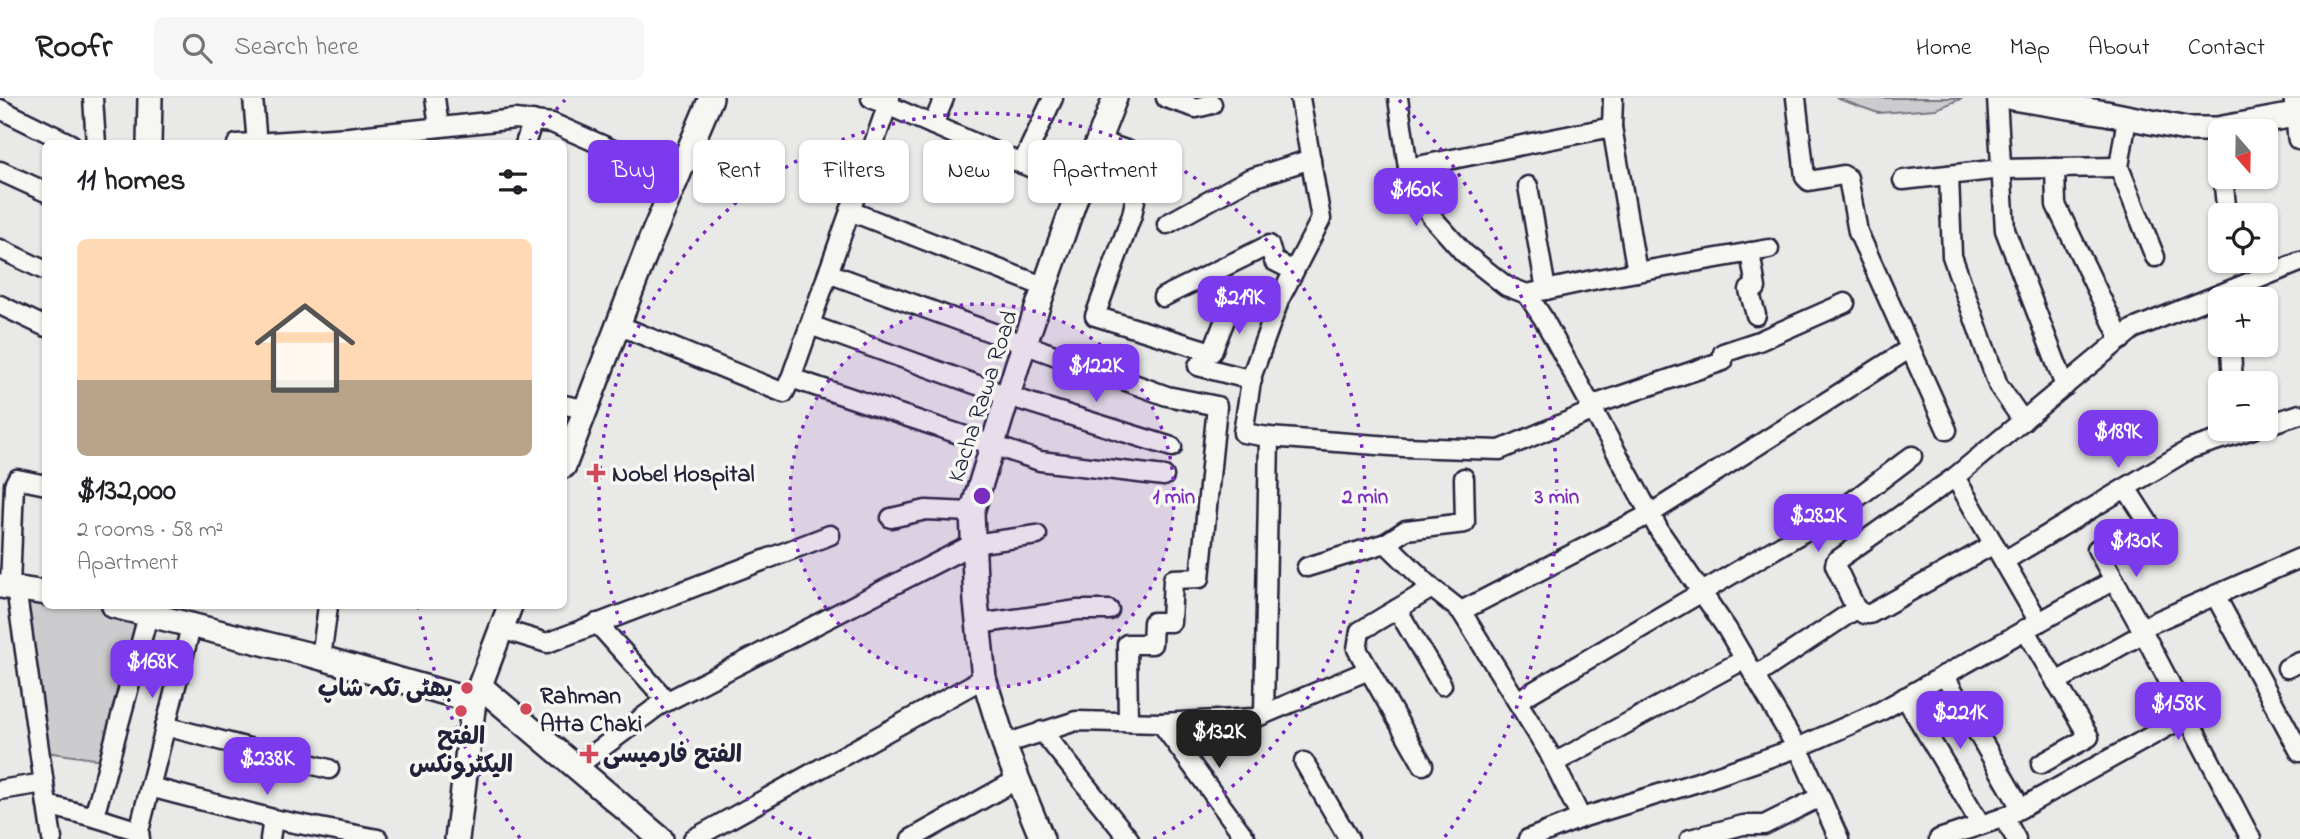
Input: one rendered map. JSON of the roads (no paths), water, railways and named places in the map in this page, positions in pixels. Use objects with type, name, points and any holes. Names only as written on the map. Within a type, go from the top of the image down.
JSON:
[{"type":"street","points":[[93,98],[96,140]]},
{"type":"street","points":[[149,140],[150,98]]},
{"type":"street","points":[[253,98],[257,140]]},
{"type":"street","points":[[435,98],[439,127]]},
{"type":"street","points":[[679,173],[710,98]]},
{"type":"street","points":[[871,98],[889,102],[933,125],[1028,167]]},
{"type":"street","points":[[933,125],[944,98]]},
{"type":"street","points":[[1022,164],[1053,98]]},
{"type":"street","name":"Kacha Rawa Road","points":[[1099,140],[1115,98]]},
{"type":"street","points":[[1166,98],[1196,108],[1212,104]]},
{"type":"street","points":[[1300,98],[1321,219],[1280,298],[1252,380],[1243,432],[1269,438],[1500,450],[1591,408],[1723,362],[1723,353],[1759,341],[1845,303]]},
{"type":"street","points":[[1398,98],[1408,169],[1432,216],[1464,253],[1506,286],[1527,294],[1769,249]]},
{"type":"street","points":[[1613,98],[1612,127],[1637,272]]},
{"type":"street","points":[[1796,98],[1805,177],[1809,181],[1843,175],[1848,178],[1858,232],[1947,430]]},
{"type":"street","points":[[1997,98],[2005,230],[2065,386]]},
{"type":"street","points":[[2012,98],[2186,129],[2208,130]]},
{"type":"street","points":[[618,325],[784,393],[889,102]]},
{"type":"street","points":[[0,109],[63,140]]},
{"type":"street","points":[[2259,119],[2298,109],[2300,138]]},
{"type":"street","points":[[2127,118],[2119,167],[2155,257]]},
{"type":"street","points":[[349,140],[515,119],[552,123],[591,140]]},
{"type":"street","points":[[526,140],[533,120]]},
{"type":"street","points":[[1408,169],[1612,127]]},
{"type":"street","points":[[1167,224],[1249,179],[1311,159]]},
{"type":"street","points":[[1903,180],[2001,169],[2119,167]]},
{"type":"street","points":[[2055,168],[2056,205],[2121,340]]},
{"type":"street","points":[[0,171],[42,190]]},
{"type":"street","points":[[1949,175],[1952,256],[1998,385],[2023,421]]},
{"type":"street","points":[[1528,186],[1546,290]]},
{"type":"street","points":[[567,450],[575,407],[618,325],[667,203]]},
{"type":"street","name":"Kacha Rawa Road","points":[[1042,839],[1004,744],[984,678],[972,512],[1025,344],[1075,203]]},
{"type":"street","points":[[1134,203],[1095,316],[1212,352],[1231,305]]},
{"type":"street","points":[[850,212],[1045,287]]},
{"type":"street","points":[[1163,297],[1269,245],[1274,261],[1294,271]]},
{"type":"street","points":[[0,249],[42,269]]},
{"type":"street","points":[[1751,252],[1756,288],[1749,290],[1756,315]]},
{"type":"street","points":[[1994,544],[1870,614],[1856,609],[1835,565],[1836,561],[1955,477],[2133,330],[2300,262]]},
{"type":"street","points":[[828,273],[1167,396],[1217,407],[1200,578],[1173,579],[1171,622],[1153,622],[1152,644],[1127,644],[1128,722]]},
{"type":"street","points":[[1527,294],[1544,318],[1650,514],[1745,659],[1797,748],[1839,839]]},
{"type":"street","points":[[0,305],[42,325]]},
{"type":"street","points":[[810,325],[1008,396],[1172,447]]},
{"type":"street","points":[[1461,611],[1650,514],[1909,349]]},
{"type":"street","points":[[1198,366],[1252,380]]},
{"type":"street","points":[[791,378],[1040,461],[1164,476]]},
{"type":"street","points":[[2278,421],[2300,414]]},
{"type":"street","points":[[1264,714],[1269,438]]},
{"type":"street","points":[[2004,561],[2190,449],[2213,441]]},
{"type":"street","points":[[1517,701],[1841,510],[1912,456]]},
{"type":"street","points":[[1955,477],[2004,561],[2056,682],[2089,737],[2041,764]]},
{"type":"street","points":[[1307,567],[1386,542],[1406,530],[1465,523],[1464,478]]},
{"type":"street","points":[[42,484],[17,479],[14,485],[9,587],[52,839]]},
{"type":"street","points":[[2126,488],[2166,550]]},
{"type":"street","points":[[891,518],[926,510],[972,512]]},
{"type":"street","points":[[501,629],[547,643],[830,535]]},
{"type":"street","points":[[576,767],[667,701],[973,544],[1037,535]]},
{"type":"street","points":[[1386,542],[1432,588],[1461,611],[1554,763],[1581,818]]},
{"type":"street","points":[[2097,549],[2251,839]]},
{"type":"street","points":[[2056,682],[2142,631],[2300,558]]},
{"type":"street","points":[[1528,839],[1581,818],[1797,748],[1879,712],[2114,580]]},
{"type":"street","points":[[9,587],[42,592]]},
{"type":"street","points":[[1423,765],[1357,649],[1360,631],[1432,588]]},
{"type":"street","points":[[2215,595],[2300,752]]},
{"type":"street","points":[[134,609],[321,658],[477,694],[576,767],[661,839]]},
{"type":"street","points":[[321,658],[328,609]]},
{"type":"street","points":[[457,839],[477,694],[509,609]]},
{"type":"street","points":[[1397,609],[1442,685]]},
{"type":"street","points":[[1755,676],[1856,609]]},
{"type":"street","points":[[978,624],[1078,610],[1108,610]]},
{"type":"street","points":[[94,817],[149,612]]},
{"type":"street","points":[[47,805],[94,817],[140,835],[164,726],[192,623]]},
{"type":"street","points":[[597,623],[667,701]]},
{"type":"street","points":[[1554,763],[1745,659]]},
{"type":"street","points":[[1004,744],[1076,721],[1161,723],[1255,718],[1369,670]]},
{"type":"street","points":[[1944,676],[2021,808]]},
{"type":"street","points":[[693,839],[984,678]]},
{"type":"street","points":[[1905,697],[1981,825]]},
{"type":"street","points":[[1939,839],[2004,817],[2187,716]]},
{"type":"street","points":[[1161,723],[1246,839]]},
{"type":"street","points":[[164,726],[329,769]]},
{"type":"street","points":[[1042,731],[1129,839]]},
{"type":"street","points":[[1304,762],[1349,839]]},
{"type":"street","points":[[911,839],[1018,779]]},
{"type":"street","points":[[0,790],[44,783]]},
{"type":"street","points":[[150,788],[325,834],[374,839]]},
{"type":"street","points":[[1690,839],[1743,825],[1764,825],[1820,797]]},
{"type":"street","points":[[2004,817],[2016,839]]},
{"type":"street","points":[[270,839],[273,819]]},
{"type":"place","name":"Nobel Hospital","points":[[596,473]]},
{"type":"place","name":"بھٹی تکہ شاپ","points":[[467,688]]},
{"type":"place","name":"Rahman Atta Chaki","points":[[526,709]]},
{"type":"place","name":"الفتح الیکٹرونکس","points":[[461,711]]},
{"type":"place","name":"الفتح فارمیسی","points":[[589,754]]}]
